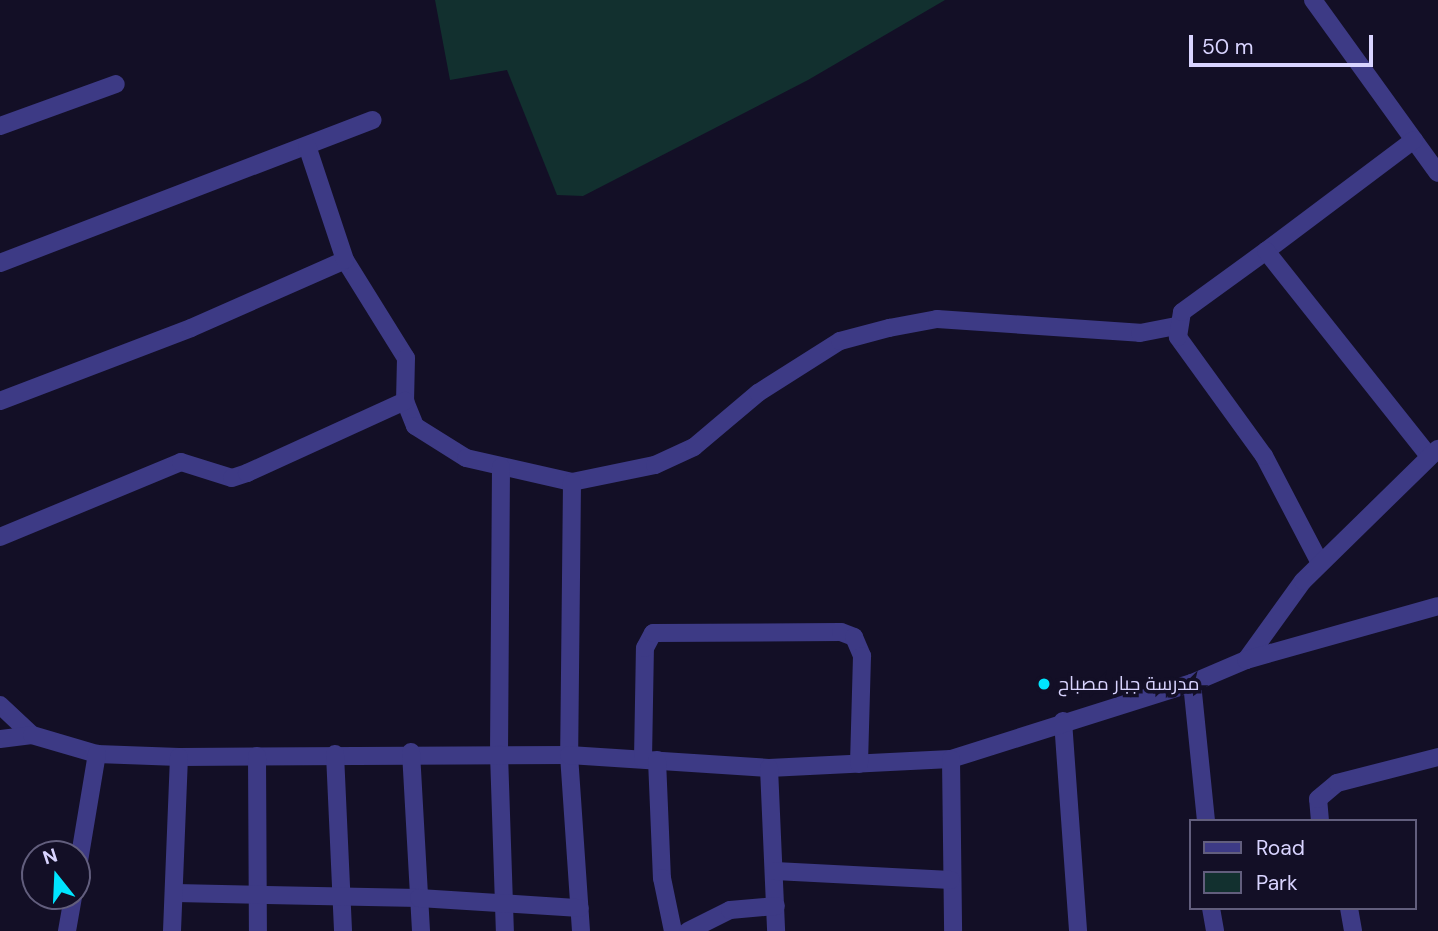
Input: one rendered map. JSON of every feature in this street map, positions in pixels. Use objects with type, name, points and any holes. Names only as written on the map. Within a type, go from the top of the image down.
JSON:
[{"type":"street","points":[[1313,0],[1438,173]]},
{"type":"street","points":[[0,126],[116,83]]},
{"type":"street","points":[[0,263],[372,120]]},
{"type":"street","points":[[1320,563],[1284,490],[1193,363],[1177,326],[1182,312],[1207,289],[1266,251],[1414,140]]},
{"type":"street","points":[[307,146],[345,260],[406,358],[405,401],[415,426],[432,441],[466,458],[572,482],[655,465],[694,447],[758,393],[840,341],[877,331],[937,319],[1140,333],[1177,326]]},
{"type":"street","points":[[1246,660],[1281,606],[1320,563],[1434,452],[1266,251]]},
{"type":"street","points":[[0,401],[191,328],[345,260]]},
{"type":"street","points":[[0,537],[181,462],[232,478],[247,473],[405,401]]},
{"type":"street","points":[[501,467],[499,754],[505,931]]},
{"type":"street","points":[[572,482],[569,755],[581,931]]},
{"type":"street","points":[[0,739],[32,735],[97,754],[179,757],[411,752],[569,755],[769,768],[951,759],[1063,721],[1192,682],[1246,660],[1438,606]]},
{"type":"street","points":[[673,931],[662,878],[650,760],[645,648],[653,633],[841,632],[854,637],[862,656],[859,764]]},
{"type":"street","points":[[1192,682],[1206,819]]},
{"type":"street","points":[[0,705],[32,735]]},
{"type":"street","points":[[1063,721],[1077,931]]},
{"type":"street","points":[[411,752],[421,931]]},
{"type":"street","points":[[83,840],[97,754]]},
{"type":"street","points":[[334,754],[344,931]]},
{"type":"street","points":[[257,756],[258,931]]},
{"type":"street","points":[[172,931],[176,893],[179,757]]},
{"type":"street","points":[[1321,819],[1318,799],[1337,783],[1438,757]]},
{"type":"street","points":[[951,759],[953,931]]},
{"type":"street","points":[[769,768],[776,931]]},
{"type":"street","points":[[775,872],[951,880]]},
{"type":"street","points":[[176,893],[419,898],[505,906],[580,908]]},
{"type":"street","points":[[688,931],[730,910],[776,906]]},
{"type":"street","points":[[67,931],[71,910]]},
{"type":"street","points":[[1211,910],[1215,931]]},
{"type":"street","points":[[1349,910],[1353,931]]},
{"type":"green space","points":[[435,0],[945,0],[808,80],[583,196],[557,195],[507,70],[450,80]]},
{"type":"place","name":"مدرسة جبار مصباح","points":[[1044,684]]}]
